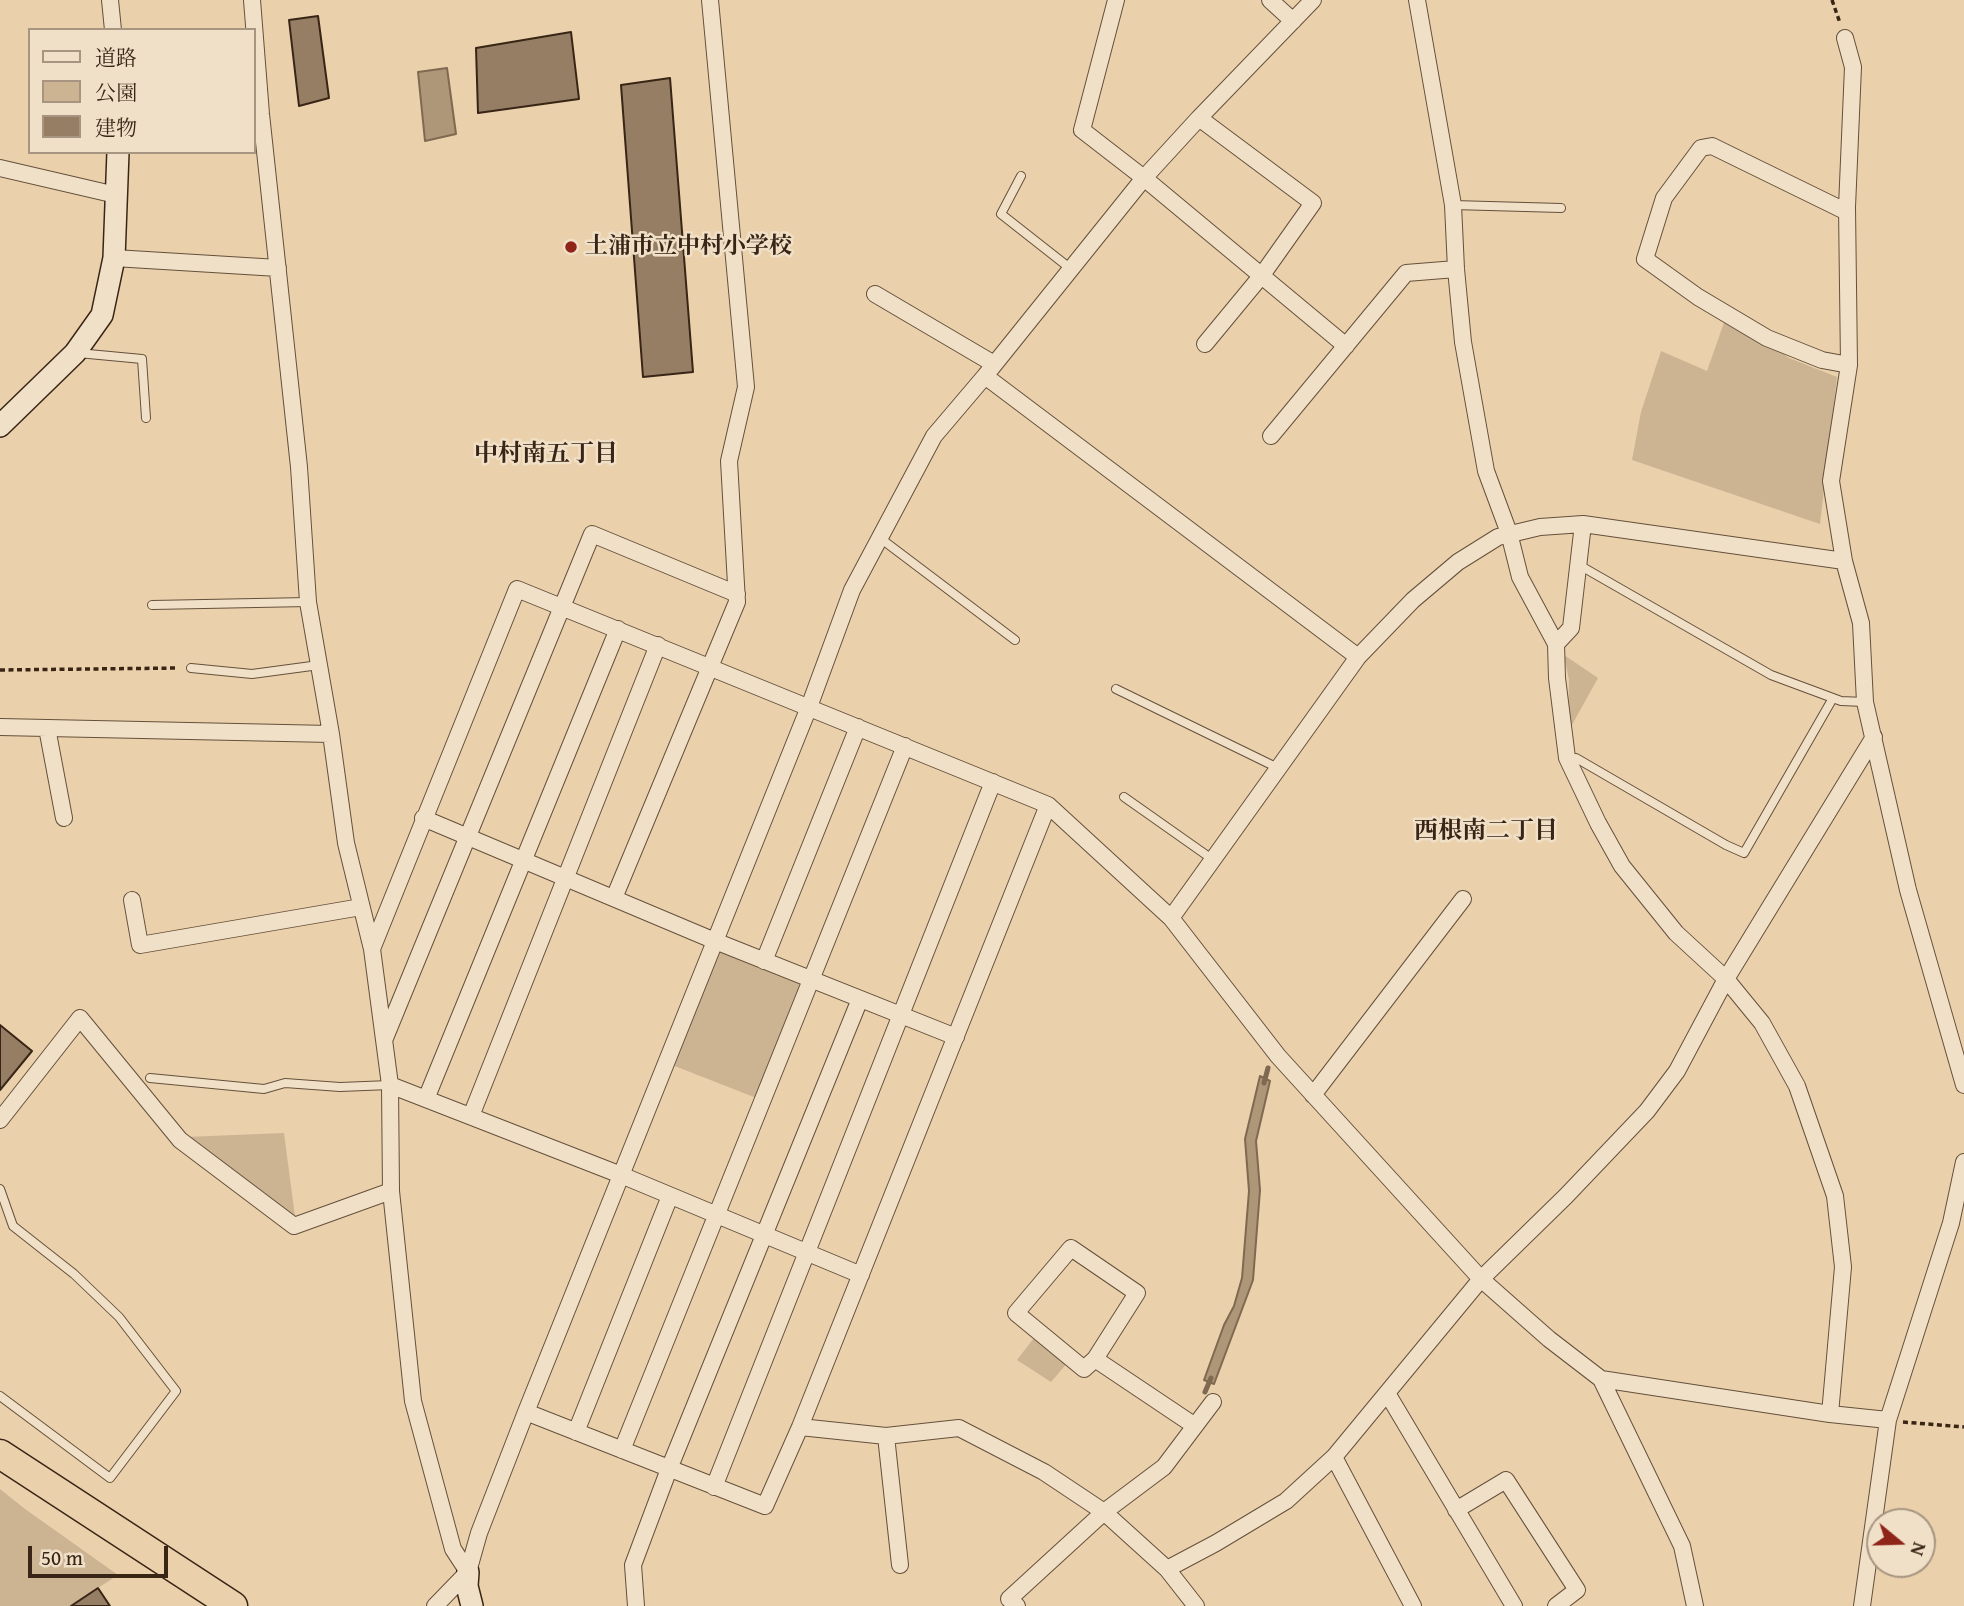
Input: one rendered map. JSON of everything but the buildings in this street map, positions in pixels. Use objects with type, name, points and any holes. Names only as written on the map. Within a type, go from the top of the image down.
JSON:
[{"type":"highway","points":[[0,1454],[233,1606]]},
{"type":"street","points":[[110,0],[113,28]]},
{"type":"street","points":[[252,0],[253,28]]},
{"type":"street","points":[[614,898],[737,602],[729,461],[746,387],[710,0]]},
{"type":"street","points":[[1116,0],[1082,130],[1144,177],[1346,346]]},
{"type":"street","points":[[1270,0],[1293,21]]},
{"type":"street","points":[[472,1606],[467,1586],[468,1572],[479,1533],[809,707],[852,590],[934,436],[1144,177],[1313,0]]},
{"type":"street","points":[[1417,0],[1453,205],[1463,342],[1486,471],[1509,533],[1520,577],[1556,644],[1557,678],[1567,758],[1622,866],[1676,933],[1726,979],[1762,1023],[1797,1086],[1835,1196],[1843,1267],[1830,1414]]},
{"type":"street","points":[[1845,38],[1853,67],[1847,212],[1849,365],[1831,481],[1844,561],[1861,622],[1865,702],[1908,890],[1964,1085]]},
{"type":"street","points":[[256,90],[299,467],[308,601],[346,843],[372,949],[390,1085],[391,1191],[414,1401],[453,1549],[468,1572]]},
{"type":"street","points":[[1199,118],[1313,203],[1262,275],[1205,344]]},
{"type":"street","points":[[1847,212],[1712,146],[1701,148],[1664,198],[1645,259],[1698,297],[1767,338],[1822,360],[1849,365]]},
{"type":"street","points":[[0,426],[75,353],[102,315],[114,258],[118,154]]},
{"type":"street","points":[[0,168],[116,195]]},
{"type":"street","points":[[114,258],[278,268]]},
{"type":"street","points":[[1271,436],[1406,273],[1456,269]]},
{"type":"street","points":[[875,294],[990,370],[1357,657]]},
{"type":"street","points":[[1171,918],[1357,657],[1413,600],[1458,562],[1498,537],[1540,527],[1583,524],[1844,561]]},
{"type":"street","points":[[1556,644],[1572,628],[1583,524]]},
{"type":"street","points":[[384,1040],[592,534],[737,593]]},
{"type":"street","points":[[372,949],[517,589],[1048,805],[1171,918],[1278,1056],[1481,1279],[1549,1339],[1601,1379],[1682,1546],[1695,1606]]},
{"type":"street","points":[[426,1099],[618,629]]},
{"type":"street","points":[[471,1116],[658,645]]},
{"type":"street","points":[[0,727],[331,734]]},
{"type":"street","points":[[764,961],[858,727]]},
{"type":"street","points":[[47,728],[64,818]]},
{"type":"street","points":[[1167,1569],[1286,1501],[1334,1457],[1481,1279],[1566,1196],[1647,1111],[1677,1071],[1726,979],[1874,737]]},
{"type":"street","points":[[622,1450],[905,746]]},
{"type":"street","points":[[714,1487],[993,782]]},
{"type":"street","points":[[526,1412],[765,1506],[800,1427],[1048,805]]},
{"type":"street","points":[[423,818],[715,941],[956,1037]]},
{"type":"street","points":[[1313,1095],[1463,899]]},
{"type":"street","points":[[132,900],[140,945],[361,907]]},
{"type":"street","points":[[636,1606],[633,1565],[668,1469],[860,999]]},
{"type":"street","points":[[0,1120],[80,1018],[180,1140],[295,1226],[391,1191]]},
{"type":"street","points":[[390,1085],[621,1175],[861,1275]]},
{"type":"street","points":[[1862,1606],[1888,1420],[1951,1223],[1964,1162]]},
{"type":"street","points":[[576,1432],[670,1196]]},
{"type":"street","points":[[1071,1248],[1137,1293],[1095,1359],[1084,1369],[1016,1313],[1071,1248]]},
{"type":"street","points":[[1095,1359],[1195,1426]]},
{"type":"street","points":[[1601,1379],[1830,1414],[1888,1420]]},
{"type":"street","points":[[1387,1393],[1514,1606]]},
{"type":"street","points":[[1017,1606],[1009,1599],[1104,1512],[1164,1467],[1213,1402]]},
{"type":"street","points":[[800,1427],[886,1436],[959,1428],[1044,1472],[1104,1512],[1167,1569],[1196,1606]]},
{"type":"street","points":[[886,1436],[900,1565]]},
{"type":"street","points":[[1334,1457],[1413,1606]]},
{"type":"street","points":[[1456,1510],[1506,1480],[1577,1590],[1556,1606]]},
{"type":"street","points":[[435,1606],[468,1572]]},
{"type":"lane","points":[[1021,176],[1001,214],[1070,269]]},
{"type":"lane","points":[[1453,205],[1561,208]]},
{"type":"lane","points":[[75,353],[142,359],[146,418]]},
{"type":"lane","points":[[880,538],[1015,640]]},
{"type":"lane","points":[[1578,565],[1771,675],[1841,701],[1865,702]]},
{"type":"lane","points":[[152,606],[308,601]]},
{"type":"lane","points":[[191,668],[252,674],[318,665]]},
{"type":"lane","points":[[1116,689],[1278,768]]},
{"type":"lane","points":[[1567,758],[1576,758],[1744,853],[1833,698]]},
{"type":"lane","points":[[1124,797],[1212,859]]},
{"type":"lane","points":[[150,1078],[264,1089],[285,1083],[340,1087],[390,1085]]},
{"type":"lane","points":[[0,1189],[13,1226],[74,1275],[119,1317],[176,1391],[110,1478],[0,1396]]},
{"type":"path","points":[[1832,0],[1845,38]]},
{"type":"path","points":[[0,670],[191,668]]},
{"type":"path","points":[[1888,1420],[1964,1427]]},
{"type":"green space","points":[[1726,317],[1789,358],[1837,377],[1820,524],[1632,460],[1641,412],[1661,351],[1707,371]]},
{"type":"green space","points":[[1564,655],[1598,678],[1568,732],[1569,680]]},
{"type":"green space","points":[[713,945],[805,981],[759,1099],[667,1063]]},
{"type":"green space","points":[[284,1133],[295,1217],[186,1137]]},
{"type":"green space","points":[[1037,1334],[1069,1361],[1051,1382],[1017,1360]]},
{"type":"green space","points":[[0,1489],[118,1575],[70,1606],[0,1606]]},
{"type":"shaded area","points":[[447,68],[456,134],[425,141],[418,72]]},
{"type":"shaded area","points":[[1260,1076],[1270,1081],[1256,1141],[1260,1190],[1253,1280],[1214,1384],[1204,1380],[1224,1325],[1234,1306],[1242,1278],[1249,1191],[1245,1139]]},
{"type":"waterway","points":[[1264,1083],[1268,1068]]},
{"type":"waterway","points":[[1205,1392],[1211,1378]]},
{"type":"place","name":"土浦市立中村小学校","points":[[571,247]]},
{"type":"district","name":"中村南五丁目","points":[[546,455]]},
{"type":"district","name":"西根南二丁目","points":[[1486,832]]}]
